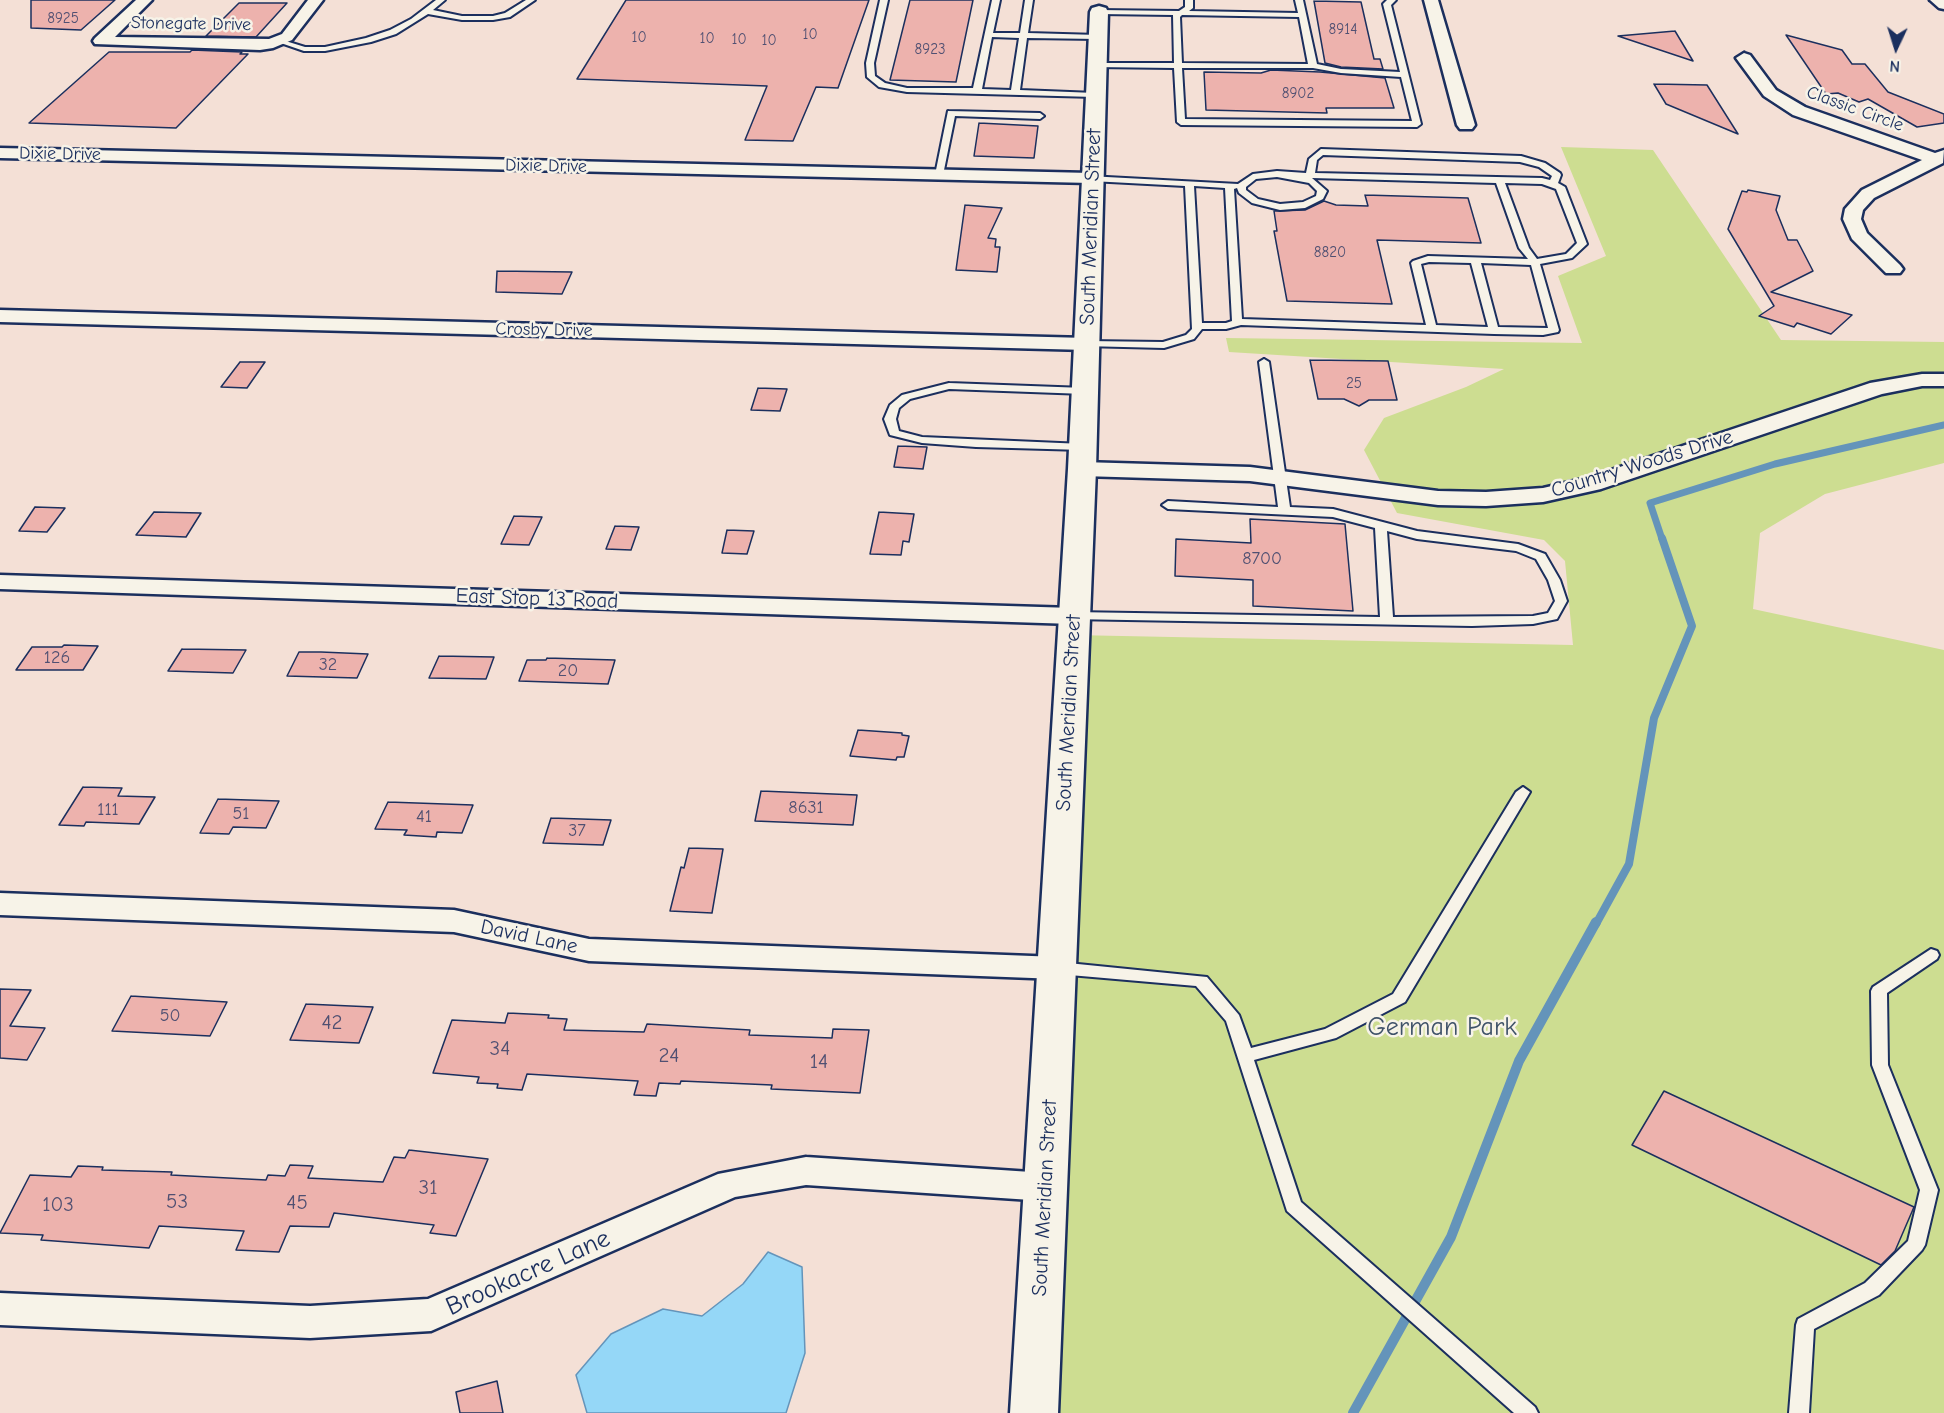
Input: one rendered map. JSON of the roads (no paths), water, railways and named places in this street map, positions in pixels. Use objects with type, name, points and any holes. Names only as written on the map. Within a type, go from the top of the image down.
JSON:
[{"type":"main road","name":"South Meridian Street","points":[[1034,1413],[1058,968],[1073,616],[1083,458],[1097,35]]},
{"type":"street","name":"Stonegate Drive","points":[[145,0],[101,41],[260,45],[279,41]]},
{"type":"street","points":[[279,41],[287,36],[316,0]]},
{"type":"street","points":[[1431,0],[1466,125]]},
{"type":"street","points":[[1937,0],[1944,5]]},
{"type":"street","name":"Classic Circle","points":[[1744,58],[1770,93],[1799,111],[1941,157]]},
{"type":"street","name":"Dixie Drive","points":[[0,153],[1091,178]]},
{"type":"street","points":[[1893,270],[1859,235],[1852,219],[1854,209],[1868,194],[1941,157]]},
{"type":"street","name":"Crosby Drive","points":[[0,316],[1087,344]]},
{"type":"street","name":"Country Woods Drive","points":[[1083,458],[1250,474],[1438,498],[1486,500],[1543,495],[1593,484],[1878,388],[1922,380],[1944,380]]},
{"type":"street","name":"East Stop 13 Road","points":[[0,582],[1073,616]]},
{"type":"street","name":"David Lane","points":[[0,904],[454,921],[590,950],[1058,968]]},
{"type":"street","name":"Brookacre Lane","points":[[0,1309],[309,1322],[431,1315],[730,1184],[806,1171],[1046,1187]]},
{"type":"lane","points":[[279,41],[304,50],[346,46],[393,32],[441,0]]},
{"type":"lane","points":[[427,11],[462,18],[494,18],[507,15],[531,0]]},
{"type":"lane","points":[[884,0],[870,63],[871,77],[882,85],[907,90],[1015,93],[1097,35]]},
{"type":"lane","points":[[977,92],[996,0]]},
{"type":"lane","points":[[1015,93],[1029,0]]},
{"type":"lane","points":[[1189,0],[1189,8],[1176,16],[1181,122],[1417,123],[1386,4],[1392,0]]},
{"type":"lane","points":[[1299,0],[1313,66]]},
{"type":"lane","points":[[989,35],[1097,35],[1183,12],[1302,15]]},
{"type":"lane","points":[[1097,35],[1178,66],[1313,66],[1341,71],[1405,75]]},
{"type":"lane","points":[[939,175],[951,113],[1040,116]]},
{"type":"lane","points":[[1310,175],[1313,159],[1321,152],[1494,157],[1521,159],[1542,165],[1557,176],[1553,183]]},
{"type":"lane","points":[[1091,178],[1242,186],[1253,177],[1276,174],[1302,177],[1319,186],[1322,191],[1320,197],[1305,205],[1280,207],[1255,201],[1242,191],[1242,186]]},
{"type":"lane","points":[[1289,175],[1500,180],[1553,183],[1560,187],[1582,243],[1569,256],[1535,262],[1428,259],[1416,263],[1432,329]]},
{"type":"lane","points":[[1197,326],[1226,326],[1237,322],[1494,331],[1543,332],[1554,330],[1535,262],[1524,248],[1500,180]]},
{"type":"lane","points":[[1087,344],[1164,345],[1190,337],[1197,329],[1189,184]]},
{"type":"lane","points":[[1229,185],[1237,322]]},
{"type":"lane","points":[[1476,260],[1494,331]]},
{"type":"lane","points":[[1264,362],[1284,510]]},
{"type":"lane","points":[[1083,458],[976,444],[922,440],[894,433],[890,419],[894,407],[906,396],[949,386],[1085,391]]},
{"type":"lane","points":[[1073,616],[1387,621],[1533,620],[1553,616],[1561,601],[1554,580],[1541,557],[1518,548],[1417,535],[1334,513],[1168,505]]},
{"type":"lane","points":[[1381,524],[1387,621]]},
{"type":"lane","points":[[1245,1056],[1330,1034],[1399,998],[1523,792]]},
{"type":"lane","points":[[1799,1413],[1805,1324],[1872,1289],[1916,1245],[1929,1190],[1880,1065],[1879,991],[1931,955]]},
{"type":"lane","points":[[1058,968],[1201,981],[1233,1019],[1293,1206],[1528,1413]]},
{"type":"water","points":[[768,1252],[802,1267],[805,1353],[786,1413],[587,1413],[576,1375],[611,1334],[663,1309],[702,1316],[743,1284]]},
{"type":"waterway","points":[[1662,539],[1650,503],[1775,464],[1944,425]]},
{"type":"waterway","points":[[1596,924],[1629,864],[1654,718],[1692,626],[1662,538]]},
{"type":"waterway","points":[[1353,1413],[1451,1237],[1519,1061],[1596,922]]},
{"type":"park label","name":"German Park","points":[[1442,1028]]}]
